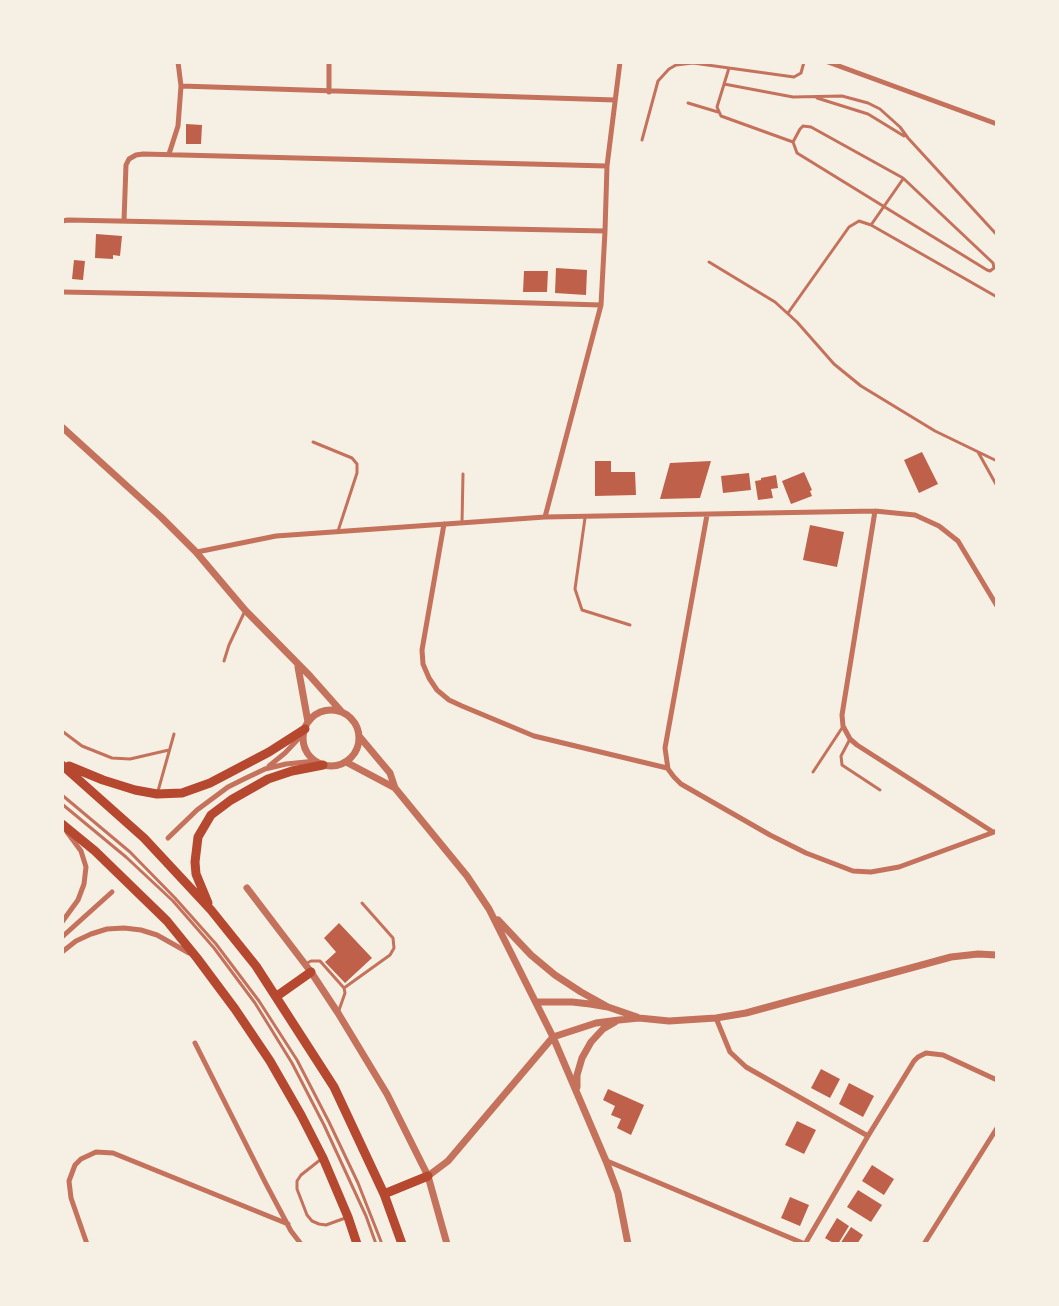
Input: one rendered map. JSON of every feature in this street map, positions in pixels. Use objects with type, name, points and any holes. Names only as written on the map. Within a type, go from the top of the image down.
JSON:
[{"type":"highway","points":[[62,764],[119,785],[157,794],[182,793],[269,752],[305,728]]},
{"type":"highway","points":[[211,910],[196,874],[195,862],[198,837],[211,815],[268,779],[319,763]]},
{"type":"highway","points":[[62,764],[144,838],[211,910],[256,966],[334,1087],[384,1194],[402,1244]]},
{"type":"highway","points":[[62,824],[143,896],[197,958],[235,1009],[301,1115],[323,1158],[357,1244]]},
{"type":"highway","points":[[277,996],[308,968]]},
{"type":"highway","points":[[384,1194],[428,1176]]},
{"type":"street","points":[[169,154],[178,126],[181,86],[178,62]]},
{"type":"street","points":[[329,62],[329,92]]},
{"type":"street","points":[[545,517],[601,305],[607,166],[620,62]]},
{"type":"street","points":[[830,62],[996,124]]},
{"type":"street","points":[[181,86],[615,100]]},
{"type":"street","points":[[124,221],[126,165],[129,159],[143,154],[607,166]]},
{"type":"street","points":[[62,221],[605,231]]},
{"type":"street","points":[[62,292],[601,305]]},
{"type":"street","points":[[62,427],[196,552],[245,610],[357,725],[358,746],[346,762],[338,765],[286,764],[265,769]]},
{"type":"street","points":[[196,552],[276,536],[545,517],[875,511],[915,515],[939,526],[958,541],[997,606]]},
{"type":"street","points":[[875,511],[842,715],[843,726],[850,739],[995,832]]},
{"type":"street","points":[[707,515],[665,748],[668,769],[681,784],[770,835],[843,869],[871,872],[899,867],[995,832]]},
{"type":"street","points":[[444,524],[422,650],[423,664],[437,690],[449,700],[474,712],[534,736],[668,769]]},
{"type":"street","points":[[297,664],[304,744],[308,754],[319,763]]},
{"type":"street","points":[[168,838],[220,793],[265,769],[285,753],[314,715],[323,711],[341,711]]},
{"type":"street","points":[[359,736],[390,773],[395,788],[467,876],[489,909],[553,1037],[606,1161],[618,1193],[628,1244]]},
{"type":"street","points":[[346,762],[395,788]]},
{"type":"street","points":[[62,824],[81,851],[86,867],[78,900],[62,922]]},
{"type":"street","points":[[247,888],[308,968],[387,1094],[428,1176],[447,1244]]},
{"type":"street","points":[[62,937],[112,892]]},
{"type":"street","points":[[489,909],[520,944],[555,975],[608,1007],[639,1018]]},
{"type":"street","points":[[62,952],[91,934],[124,928],[157,935],[197,958]]},
{"type":"street","points":[[428,1176],[448,1161],[553,1037],[596,1023],[619,1020],[669,1021],[746,1013],[951,957],[997,955]]},
{"type":"street","points":[[536,1002],[572,1002],[608,1007]]},
{"type":"street","points":[[716,1018],[730,1052],[746,1067],[868,1136]]},
{"type":"street","points":[[576,1094],[577,1075],[591,1042],[603,1029],[619,1020]]},
{"type":"street","points":[[195,1043],[301,1244]]},
{"type":"street","points":[[606,1161],[805,1244],[914,1061],[926,1053],[943,1055],[997,1080]]},
{"type":"street","points":[[924,1244],[997,1128]]},
{"type":"street","points":[[87,1244],[71,1198],[69,1181],[81,1159],[96,1152],[113,1153],[288,1224]]},
{"type":"lane","points":[[642,140],[654,89],[662,74],[669,69],[693,63],[794,77],[801,73],[804,62]]},
{"type":"lane","points":[[718,112],[718,102],[729,68]]},
{"type":"lane","points":[[724,84],[782,96],[842,96],[868,103],[891,117],[997,235]]},
{"type":"lane","points":[[816,97],[868,114],[908,138]]},
{"type":"lane","points":[[688,103],[793,142]]},
{"type":"lane","points":[[803,126],[811,127],[903,178],[993,263],[994,268],[987,270],[797,153],[793,142],[803,126]]},
{"type":"lane","points":[[871,225],[903,178]]},
{"type":"lane","points":[[788,313],[849,227],[859,221],[997,297]]},
{"type":"lane","points":[[709,262],[775,302],[852,379],[935,431],[997,461]]},
{"type":"lane","points":[[313,442],[352,458],[357,464],[357,473],[338,531]]},
{"type":"lane","points":[[978,452],[997,486]]},
{"type":"lane","points":[[462,523],[463,474]]},
{"type":"lane","points":[[585,517],[575,589],[582,610],[630,625]]},
{"type":"lane","points":[[224,661],[245,610]]},
{"type":"lane","points":[[813,772],[843,726]]},
{"type":"lane","points":[[62,731],[82,746],[112,758],[130,759],[169,750]]},
{"type":"lane","points":[[157,794],[174,734]]},
{"type":"lane","points":[[850,739],[841,756],[842,765],[880,790]]},
{"type":"lane","points":[[62,795],[130,852],[175,898],[216,944],[259,1001],[297,1060],[324,1112],[358,1183],[382,1244]]},
{"type":"lane","points":[[62,804],[173,901],[214,948],[255,1003],[319,1115],[362,1206],[376,1244]]},
{"type":"lane","points":[[344,988],[390,955],[394,948],[393,938],[362,903]]},
{"type":"lane","points":[[308,968],[311,961],[320,961],[344,988],[338,1013]]},
{"type":"lane","points":[[323,1158],[301,1175],[297,1189],[307,1215],[326,1225],[348,1217]]},
{"type":"building","points":[[186,124],[202,125],[201,144],[186,144]]},
{"type":"building","points":[[96,234],[122,236],[120,256],[113,255],[113,259],[95,258]]},
{"type":"building","points":[[74,260],[85,261],[83,280],[72,279]]},
{"type":"building","points":[[556,268],[587,270],[586,295],[555,293]]},
{"type":"building","points":[[524,271],[548,271],[547,292],[523,292]]},
{"type":"building","points":[[922,452],[938,484],[919,493],[904,460]]},
{"type":"building","points":[[595,461],[611,461],[611,472],[635,472],[636,495],[595,496]]},
{"type":"building","points":[[711,461],[700,498],[660,499],[670,463]]},
{"type":"building","points":[[804,472],[812,496],[791,504],[782,481]]},
{"type":"building","points":[[749,473],[751,490],[723,493],[721,476]]},
{"type":"building","points":[[776,475],[778,488],[771,489],[773,498],[758,500],[755,481]]},
{"type":"building","points":[[810,525],[844,532],[837,567],[803,560]]},
{"type":"building","points":[[339,923],[372,958],[345,983],[325,962],[336,952],[324,938]]},
{"type":"building","points":[[821,1069],[840,1079],[830,1098],[811,1088]]},
{"type":"building","points":[[849,1083],[874,1096],[863,1117],[839,1104]]},
{"type":"building","points":[[608,1089],[644,1105],[631,1135],[617,1128],[621,1119],[611,1115],[615,1106],[603,1100]]},
{"type":"building","points":[[797,1121],[816,1130],[804,1154],[785,1145]]},
{"type":"building","points":[[872,1165],[894,1179],[884,1195],[862,1181]]},
{"type":"building","points":[[858,1190],[882,1205],[871,1222],[847,1207]]},
{"type":"building","points":[[790,1197],[809,1205],[800,1226],[781,1218]]},
{"type":"building","points":[[837,1218],[849,1226],[835,1244],[825,1238]]},
{"type":"building","points":[[851,1227],[863,1235],[857,1244],[840,1244]]}]
